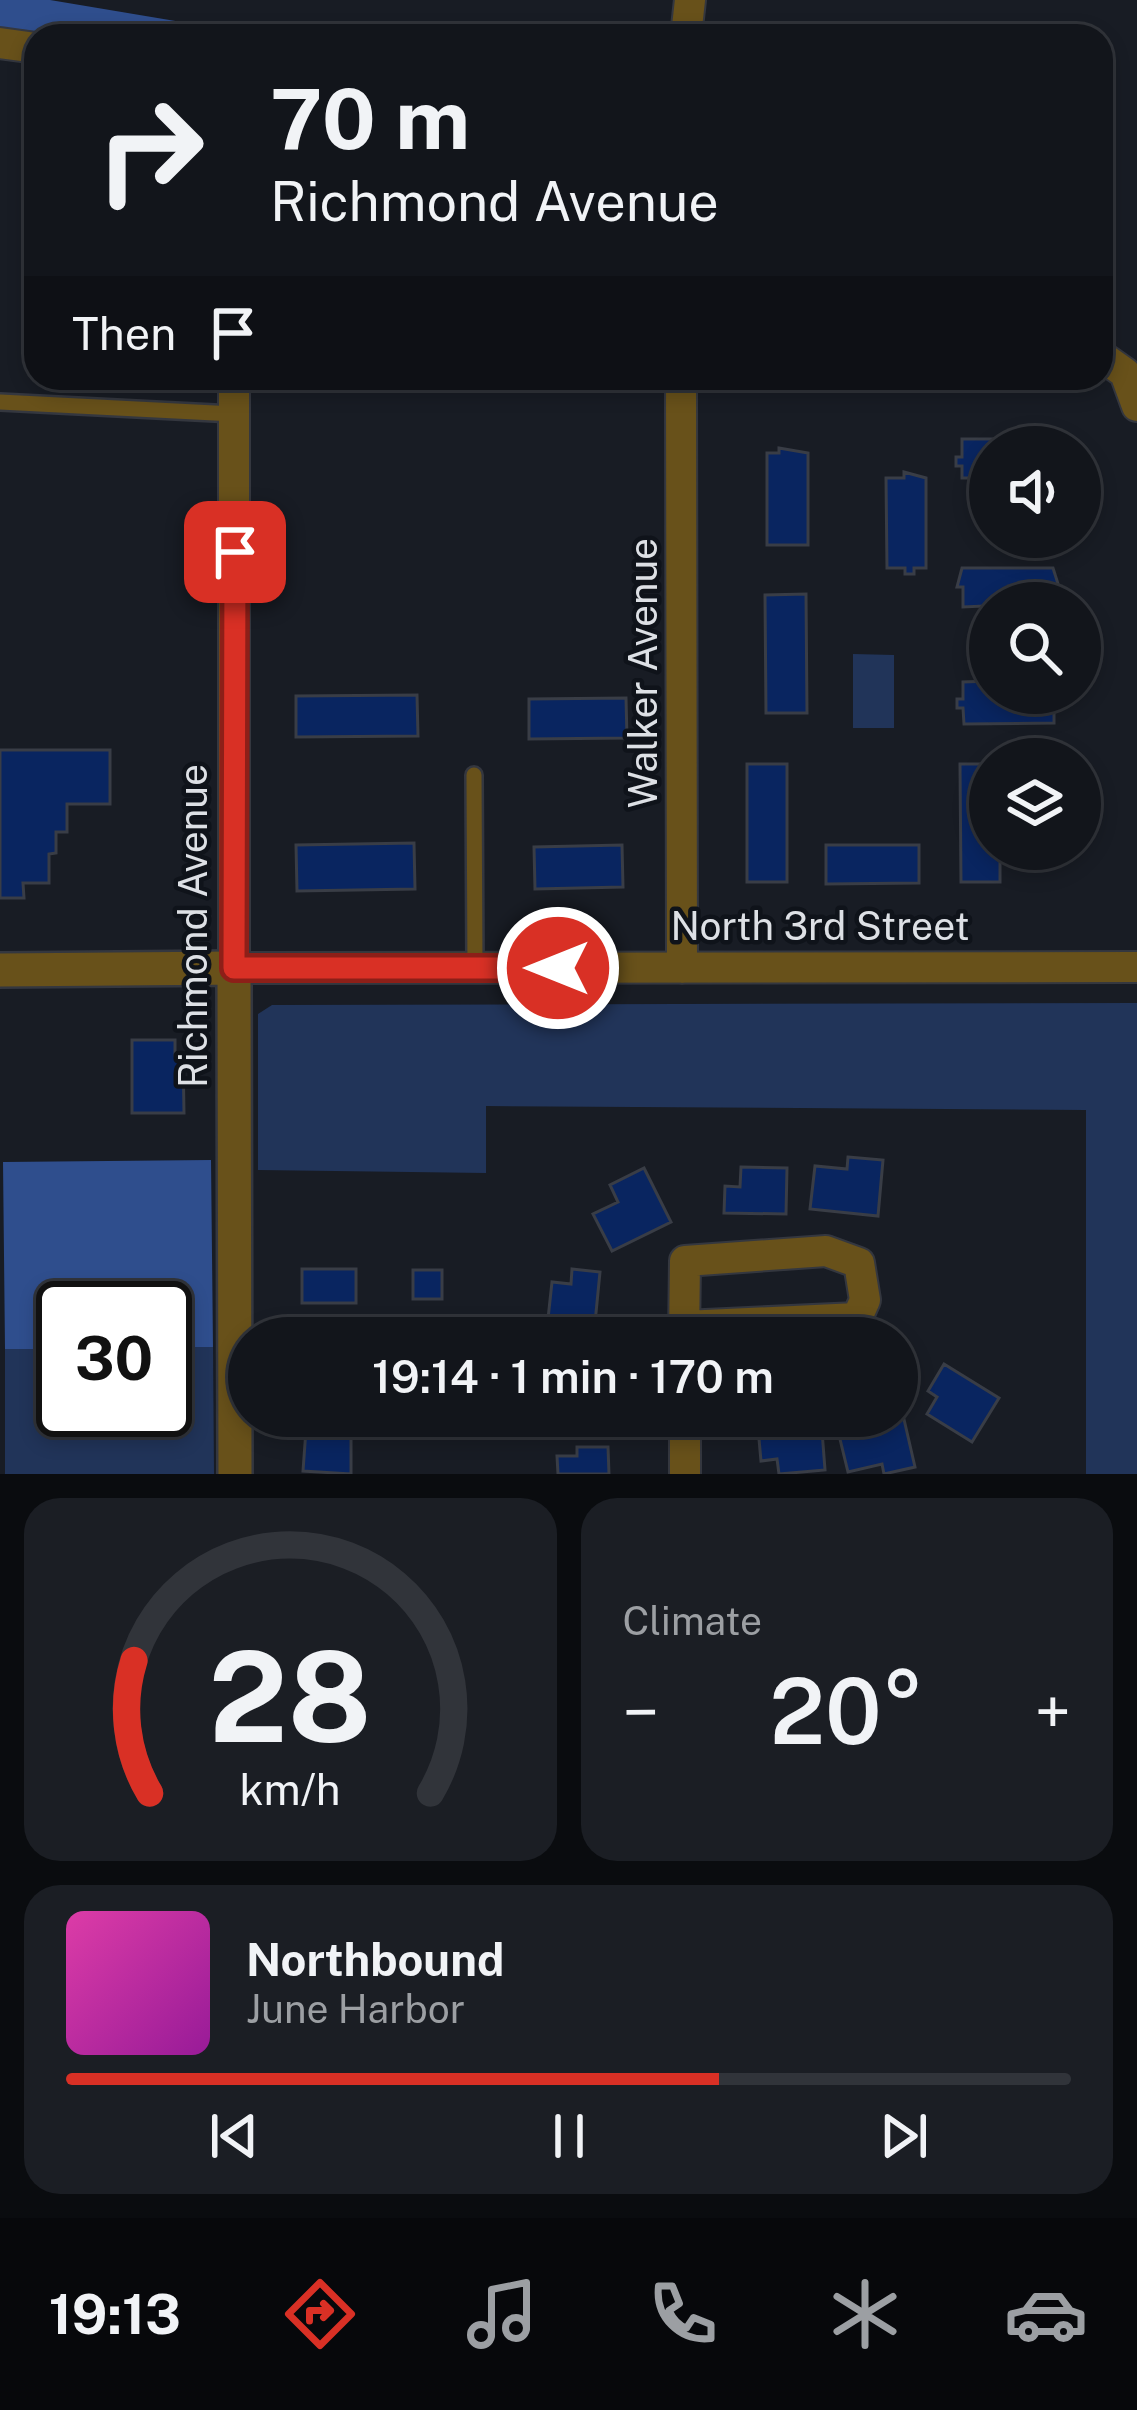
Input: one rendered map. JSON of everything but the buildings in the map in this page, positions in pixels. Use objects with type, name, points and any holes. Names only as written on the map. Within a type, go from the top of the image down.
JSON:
[{"type":"street","points":[[1113,364],[1137,406]]},
{"type":"street","name":"Richmond Avenue","points":[[234,390],[235,1474]]},
{"type":"street","name":"Walker Avenue","points":[[681,390],[682,968]]},
{"type":"street","name":"North 3rd Street","points":[[0,970],[1137,967]]},
{"type":"street","points":[[826,1251],[859,1263],[865,1300],[857,1318],[684,1332],[685,1261],[826,1251]]},
{"type":"street","points":[[685,1437],[685,1474]]},
{"type":"lane","points":[[0,402],[234,414]]},
{"type":"lane","points":[[474,775],[475,968]]},
{"type":"shaded area","points":[[0,0],[50,0],[193,24],[24,24],[24,34],[0,30]]},
{"type":"shaded area","points":[[853,654],[894,655],[894,728],[853,728]]},
{"type":"shaded area","points":[[1137,1003],[1137,1474],[1086,1474],[1086,1110],[486,1106],[486,1173],[258,1170],[258,1014],[272,1005]]},
{"type":"shaded area","points":[[211,1160],[213,1347],[192,1347],[192,1281],[36,1281],[36,1349],[5,1349],[3,1162]]},
{"type":"shaded area","points":[[192,1347],[213,1347],[214,1474],[5,1474],[5,1349],[36,1349],[36,1437],[192,1437]]},
{"type":"route","points":[[235,552],[234,968],[558,968]]}]
